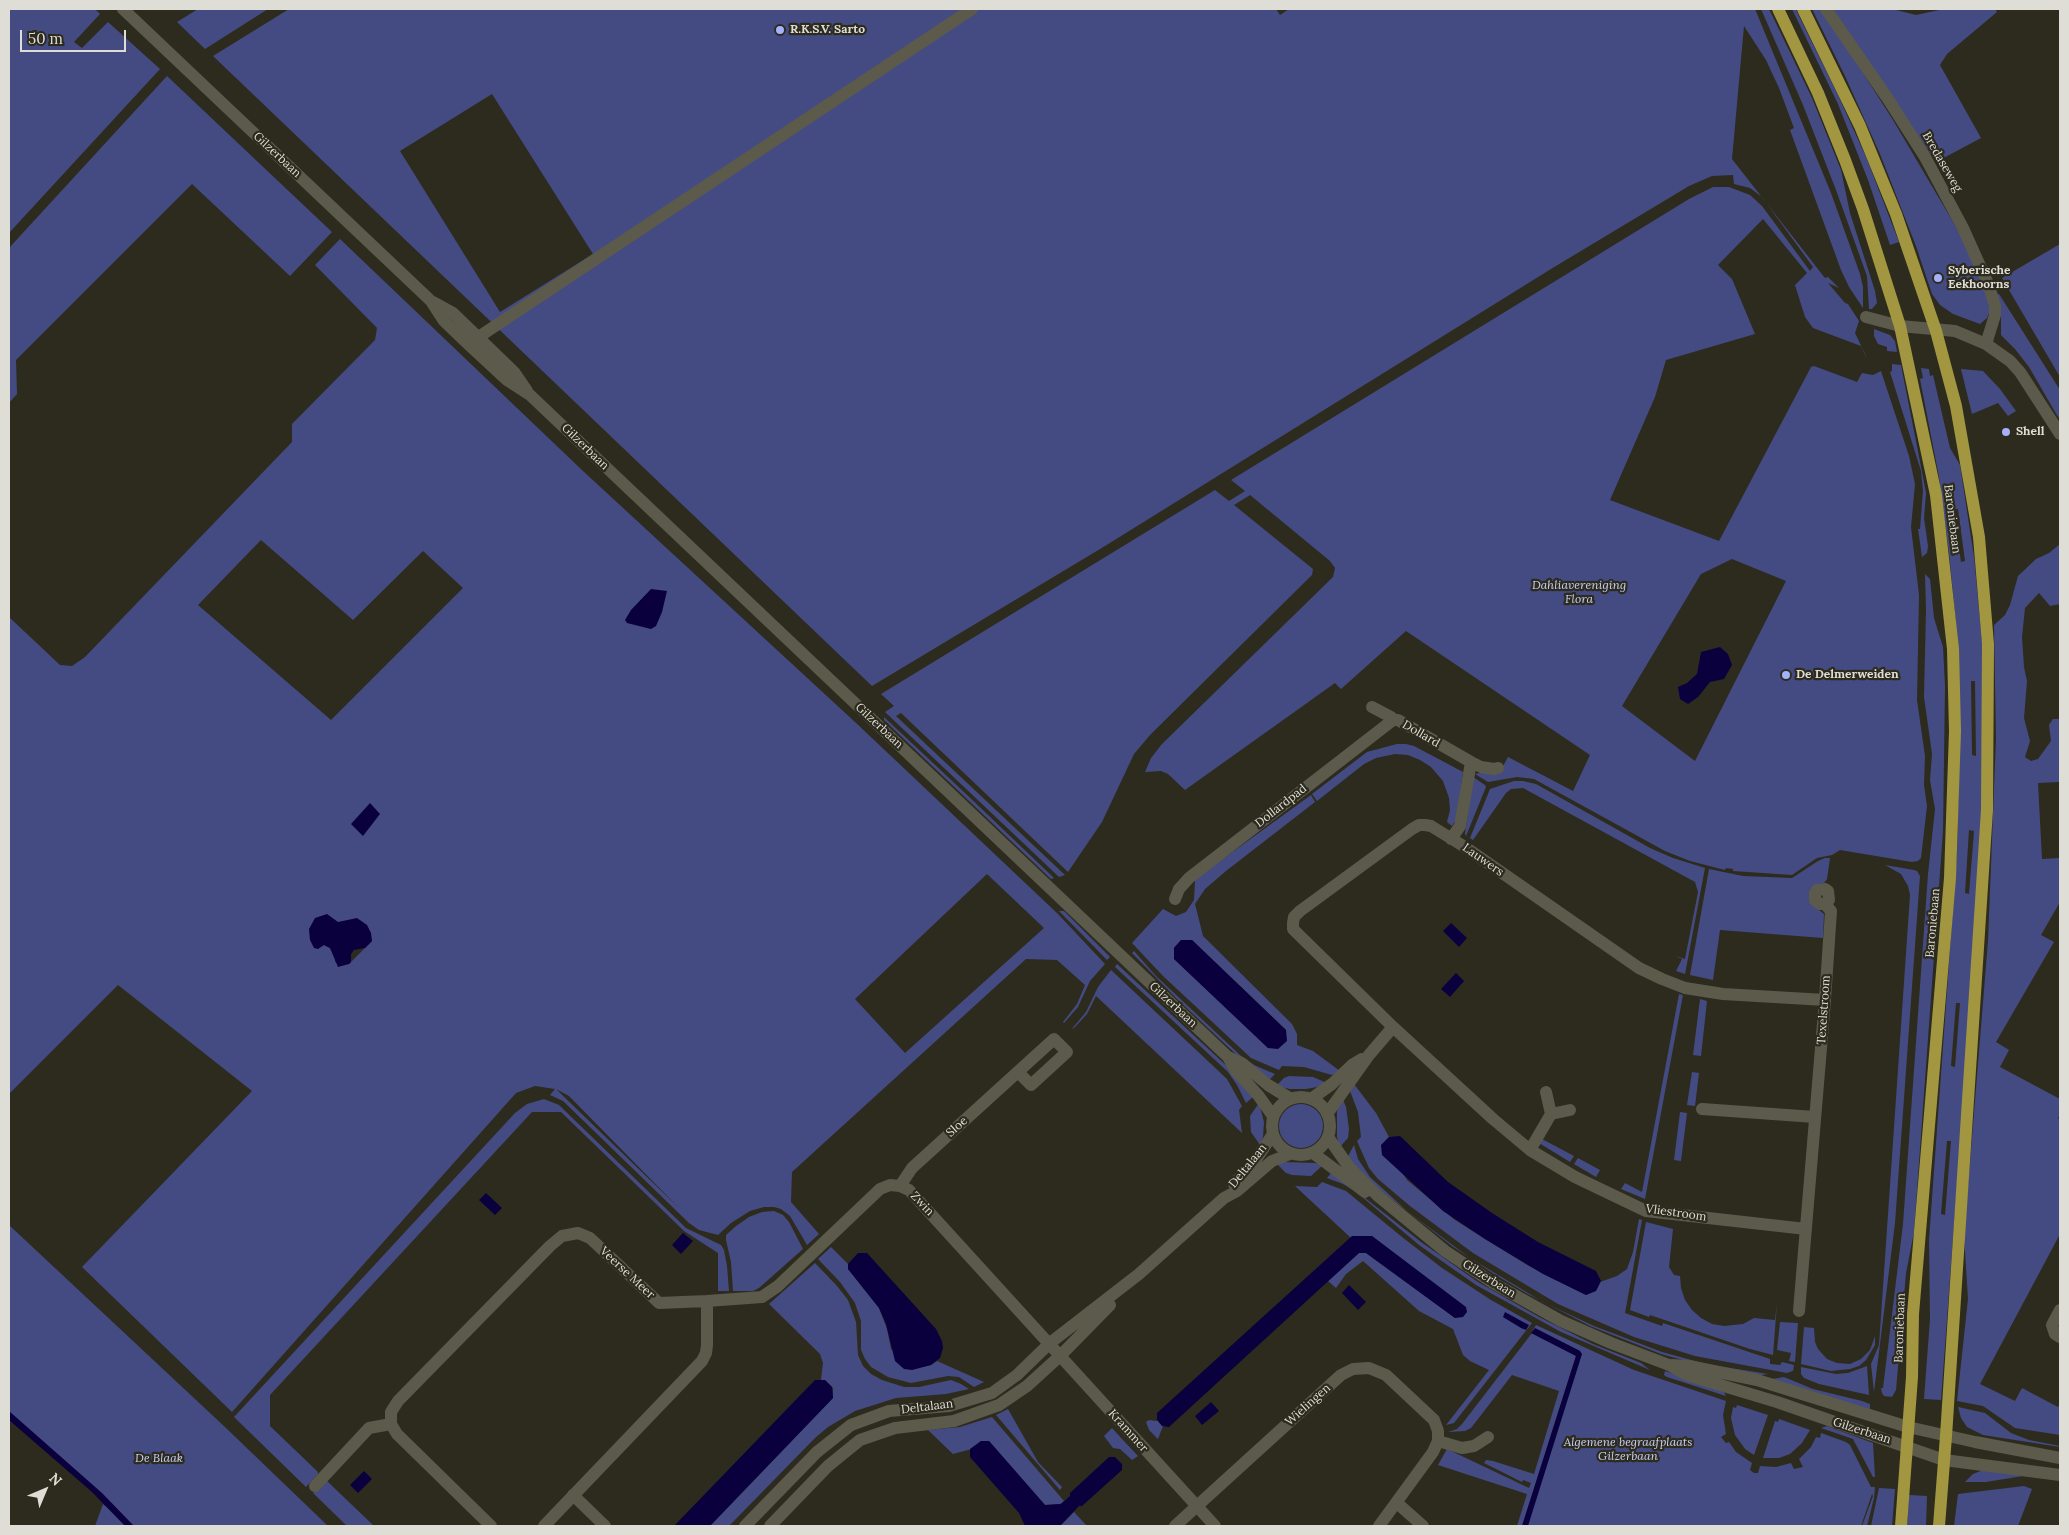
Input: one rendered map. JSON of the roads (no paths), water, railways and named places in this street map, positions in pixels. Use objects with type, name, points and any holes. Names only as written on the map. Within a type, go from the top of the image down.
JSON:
[{"type":"main road","points":[[1778,9],[1818,93],[1845,160],[1863,209],[1900,326]]},
{"type":"main road","points":[[1803,9],[1840,83],[1889,196],[1936,330]]},
{"type":"main road","name":"Baroniebaan","points":[[1900,326],[1936,494],[1953,649],[1955,731],[1950,878],[1912,1314],[1912,1377],[1901,1526]]},
{"type":"main road","name":"Baroniebaan","points":[[1936,330],[1956,406],[1969,471],[1979,538],[1988,644],[1987,810],[1939,1526]]},
{"type":"street","name":"Gilzerbaan","points":[[122,9],[431,301],[444,321],[473,341],[507,380],[530,395],[1228,1056],[1243,1064],[1268,1085],[1291,1099]]},
{"type":"street","points":[[473,341],[972,9]]},
{"type":"street","name":"Bredaseweg","points":[[1826,9],[1920,149],[1963,228],[1989,286],[1995,306],[1995,315],[1986,344]]},
{"type":"street","points":[[1866,317],[1900,326],[1955,331],[1986,344],[2010,361],[2020,372],[2060,434]]},
{"type":"street","name":"Dollard","points":[[1372,707],[1481,767],[1498,768]]},
{"type":"street","name":"Dollardpad","points":[[1175,899],[1179,889],[1188,878],[1393,720]]},
{"type":"street","points":[[1452,839],[1460,826],[1471,762]]},
{"type":"street","name":"Lauwers","points":[[1393,1027],[1293,929],[1294,917],[1419,825],[1432,826],[1639,968],[1662,979],[1685,988],[1723,994],[1825,1000]]},
{"type":"street","name":"Texelstroom","points":[[1800,1311],[1825,1000],[1830,911],[1825,904]]},
{"type":"street","points":[[1327,1114],[1369,1055],[1393,1027]]},
{"type":"street","name":"Vliestroom","points":[[1393,1027],[1530,1150],[1575,1177],[1646,1211],[1806,1229]]},
{"type":"street","points":[[1311,1099],[1332,1084],[1352,1065],[1369,1055]]},
{"type":"street","name":"Gilzerbaan","points":[[1228,1056],[1236,1071],[1258,1095],[1273,1116]]},
{"type":"street","name":"Sloe","points":[[900,1186],[912,1168],[1018,1072]]},
{"type":"street","points":[[1530,1150],[1551,1114],[1546,1092]]},
{"type":"street","points":[[1299,1097],[1311,1099],[1320,1104],[1327,1114],[1330,1123],[1328,1137],[1320,1149],[1313,1153],[1305,1155],[1290,1154],[1277,1144],[1272,1134],[1273,1116],[1279,1107],[1291,1099],[1299,1097]]},
{"type":"street","points":[[1702,1109],[1816,1117]]},
{"type":"street","points":[[1551,1114],[1570,1110]]},
{"type":"street","name":"Deltalaan","points":[[1224,1198],[1232,1185],[1255,1161],[1272,1134]]},
{"type":"street","name":"Gilzerbaan","points":[[1328,1137],[1350,1166],[1377,1195],[1445,1251],[1493,1283],[1561,1321],[1611,1343],[1669,1365],[1687,1375],[1777,1402],[1944,1460],[2060,1475]]},
{"type":"street","name":"Gilzerbaan","points":[[1313,1153],[1366,1192],[1377,1195]]},
{"type":"street","name":"Deltalaan","points":[[745,1526],[817,1452],[851,1425],[889,1411],[949,1406],[992,1393],[1017,1375],[1050,1343],[1139,1274],[1224,1198],[1237,1191],[1272,1161],[1290,1154]]},
{"type":"street","name":"Zwin","points":[[707,1301],[762,1297],[793,1273],[880,1189],[890,1185],[900,1186],[909,1190],[1061,1355]]},
{"type":"street","name":"Veerse Meer","points":[[391,1424],[391,1412],[398,1402],[550,1246],[567,1234],[578,1233],[590,1238],[659,1303],[707,1301]]},
{"type":"street","name":"Deltalaan","points":[[770,1526],[828,1466],[860,1440],[895,1428],[954,1422],[999,1405],[1027,1386],[1061,1355],[1139,1274]]},
{"type":"street","points":[[544,1526],[702,1360],[706,1353],[707,1345],[707,1301]]},
{"type":"street","points":[[2060,1310],[2052,1325],[2055,1334],[2060,1337]]},
{"type":"street","name":"Krammer","points":[[1061,1355],[1215,1526]]},
{"type":"street","name":"Gilzerbaan","points":[[1669,1365],[1689,1366],[1756,1380],[1946,1436],[2060,1458]]},
{"type":"street","name":"Wielingen","points":[[1174,1526],[1341,1375],[1353,1369],[1370,1368],[1386,1375],[1434,1420],[1438,1431],[1438,1441]]},
{"type":"street","points":[[315,1486],[369,1428],[391,1424],[398,1434],[491,1526]]},
{"type":"street","points":[[1379,1526],[1433,1452],[1438,1441],[1462,1448],[1474,1446],[1488,1437]]},
{"type":"street","points":[[573,1495],[605,1526]]},
{"type":"street","points":[[1397,1503],[1423,1526]]},
{"type":"place","name":"R.K.S.V. Sarto","points":[[780,30]]},
{"type":"place","name":"Syberische Eekhoorns","points":[[1938,278]]},
{"type":"place","name":"Shell","points":[[2006,432]]},
{"type":"place","name":"De Delmerweiden","points":[[1786,675]]},
{"type":"park label","name":"Dahliavereniging Flora","points":[[1579,593]]},
{"type":"park label","name":"Algemene begraafplaats Gilzerbaan","points":[[1628,1450]]},
{"type":"park label","name":"De Blaak","points":[[159,1459]]}]
